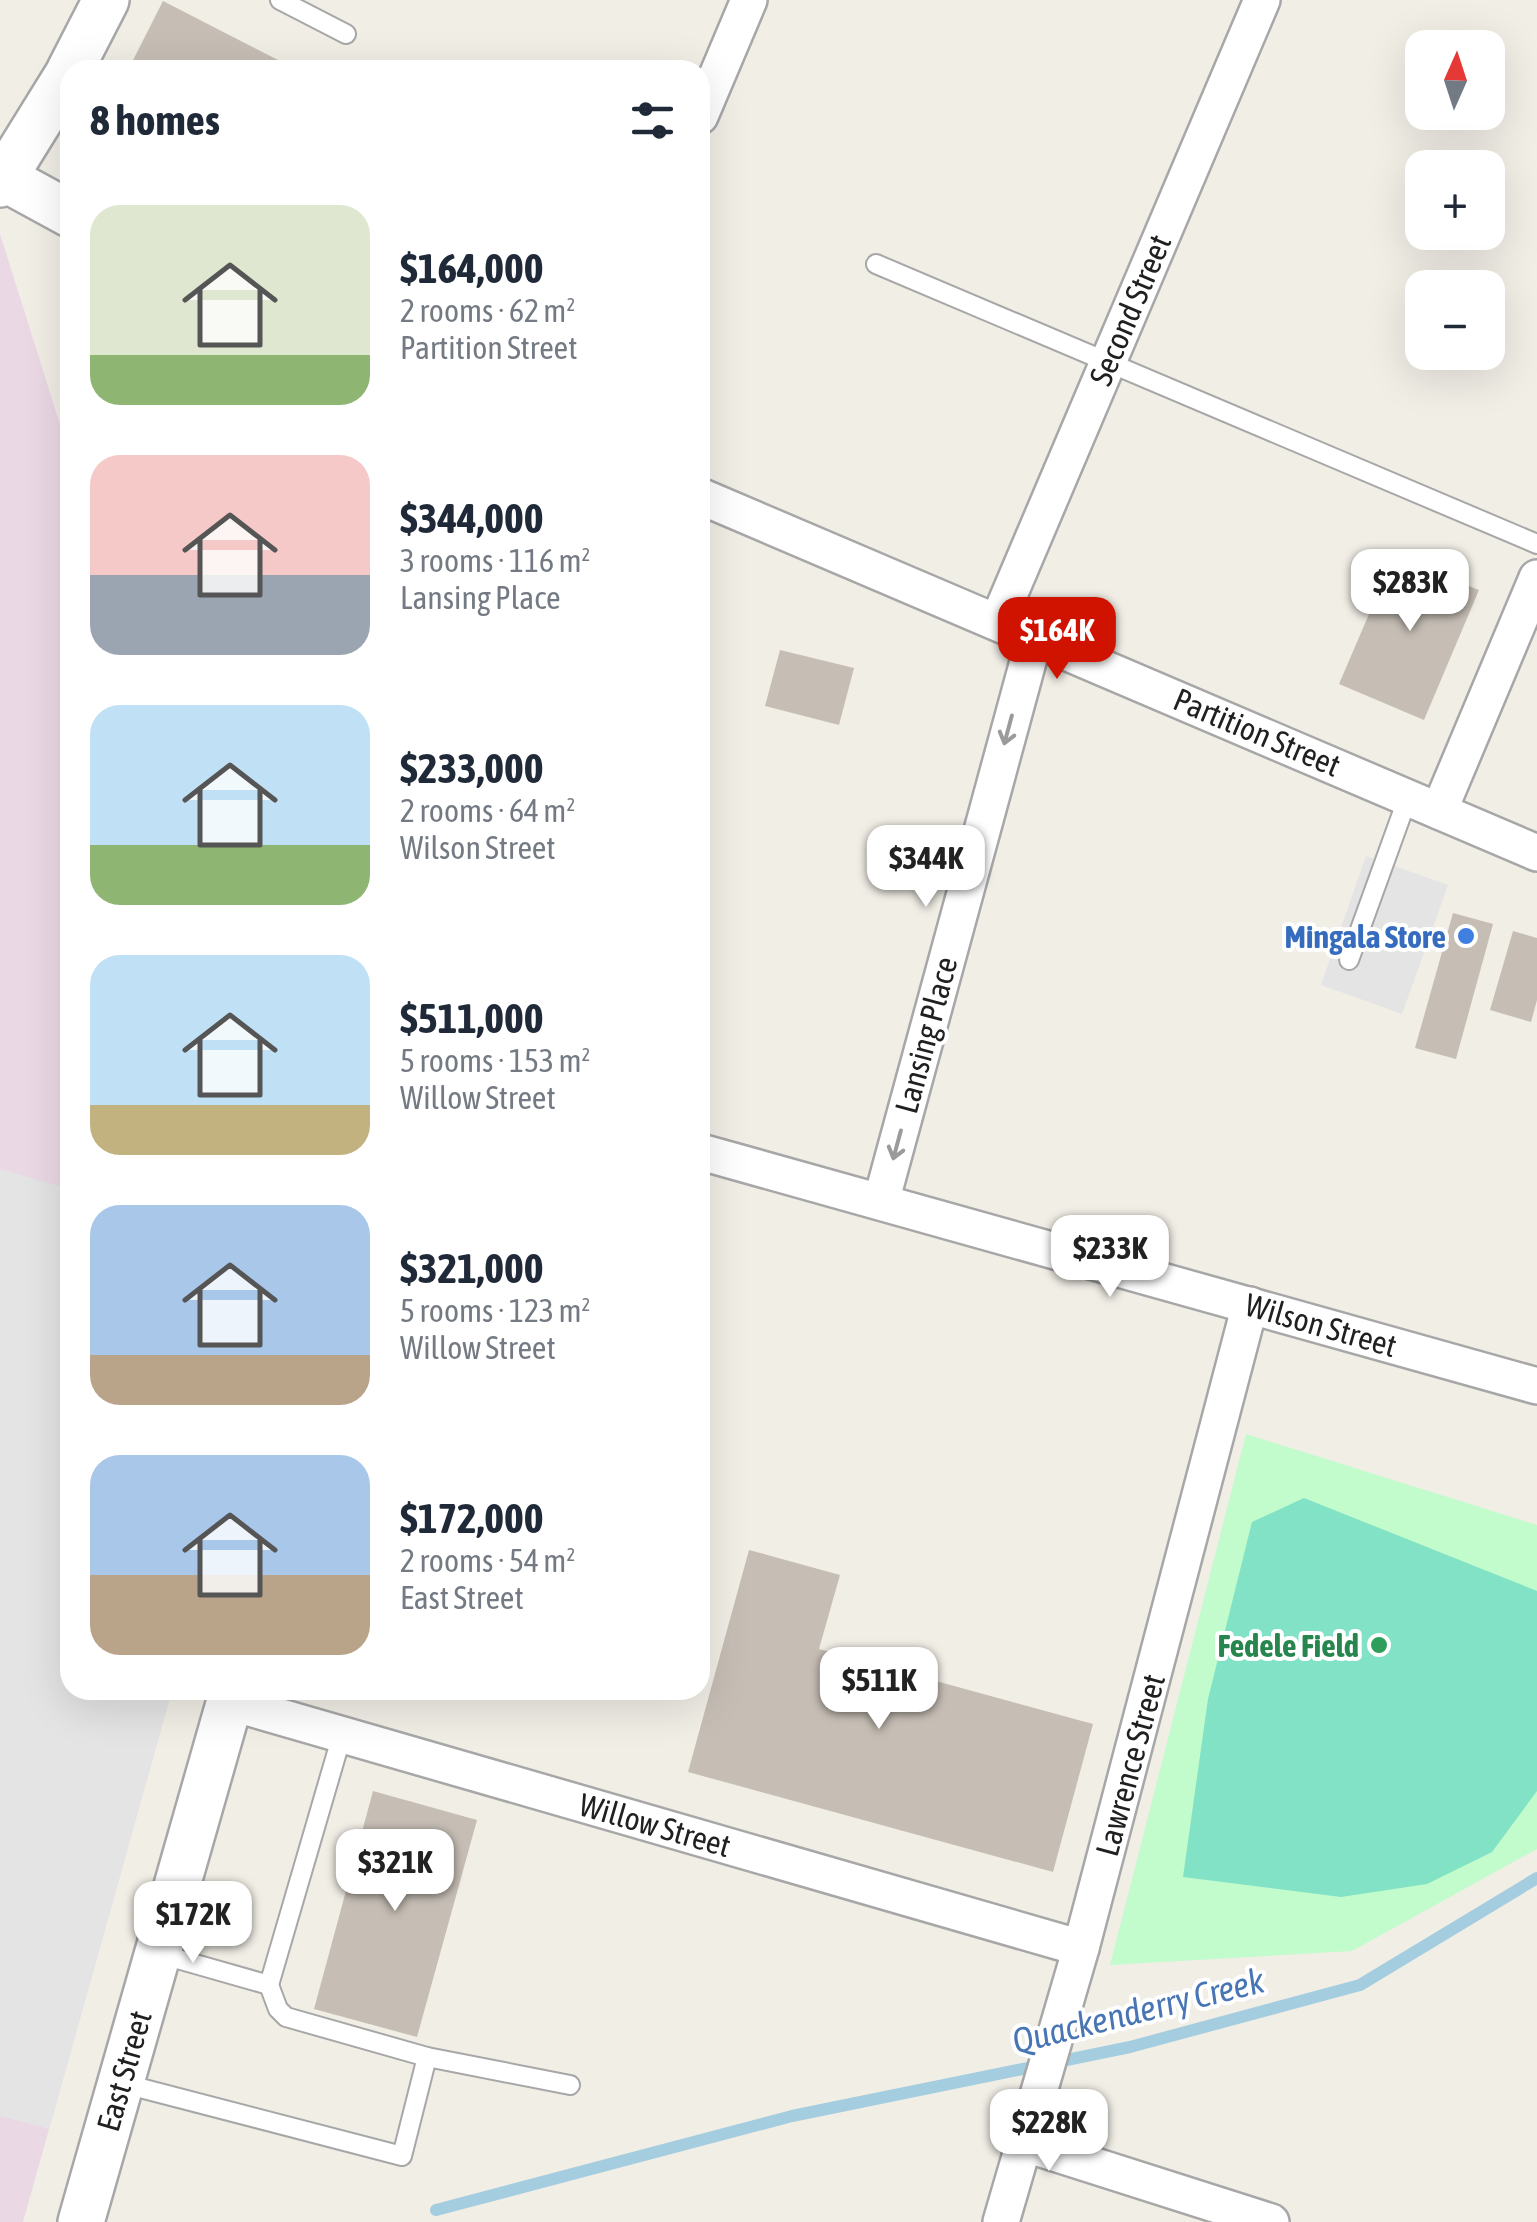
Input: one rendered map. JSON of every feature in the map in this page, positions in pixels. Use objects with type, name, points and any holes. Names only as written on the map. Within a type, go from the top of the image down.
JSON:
[{"type":"street","points":[[75,60],[106,0]]},
{"type":"street","points":[[710,92],[749,0]]},
{"type":"street","name":"Second Street","points":[[998,621],[1262,0]]},
{"type":"street","points":[[60,86],[2,181],[60,209]]},
{"type":"street","name":"Partition Street","points":[[710,500],[1537,854]]},
{"type":"street","points":[[1424,804],[1537,578]]},
{"type":"street","name":"Lansing Place","points":[[881,1202],[1034,636]]},
{"type":"street","name":"Wilson Street","points":[[710,1154],[1537,1386]]},
{"type":"street","name":"Lawrence Street","points":[[1002,2222],[1082,1948],[1250,1306]]},
{"type":"street","name":"East Street","points":[[81,2222],[230,1700]]},
{"type":"street","name":"Willow Street","points":[[242,1700],[342,1735],[1082,1948]]},
{"type":"street","points":[[1024,2144],[1271,2222]]},
{"type":"lane","points":[[280,0],[346,34]]},
{"type":"lane","points":[[876,264],[1537,544]]},
{"type":"lane","points":[[1349,960],[1424,804]]},
{"type":"lane","points":[[342,1735],[270,1985],[278,2009],[286,2017],[427,2057],[570,2085]]},
{"type":"lane","points":[[158,1954],[270,1985]]},
{"type":"lane","points":[[121,2083],[402,2156],[427,2057]]},
{"type":"shaded area","points":[[0,234],[60,424],[60,1700],[169,1700],[23,2222],[0,2222]]},
{"type":"shaded area","points":[[1366,856],[1448,885],[1402,1014],[1321,985]]},
{"type":"shaded area","points":[[0,1169],[60,1186],[60,1700],[169,1700],[49,2129],[0,2116]]},
{"type":"green space","name":"Fedele Field","points":[[1246,1434],[1537,1525],[1537,1849],[1352,1951],[1110,1965]]},
{"type":"green space","name":"Fedele Field","points":[[1304,1498],[1537,1591],[1537,1791],[1492,1852],[1427,1884],[1341,1897],[1183,1877],[1208,1699],[1252,1522]]},
{"type":"building","points":[[163,1],[278,60],[133,60]]},
{"type":"building","points":[[1396,551],[1416,560],[1420,552],[1466,571],[1461,583],[1479,590],[1424,720],[1339,684]]},
{"type":"building","points":[[780,650],[854,668],[839,725],[765,706]]},
{"type":"building","points":[[1453,913],[1493,924],[1456,1059],[1415,1048]]},
{"type":"building","points":[[1513,931],[1537,938],[1537,1000],[1531,1022],[1490,1010]]},
{"type":"building","points":[[749,1550],[840,1575],[819,1649],[1093,1724],[1053,1872],[688,1772]]},
{"type":"building","points":[[373,1791],[477,1820],[417,2037],[314,2009]]},
{"type":"waterway","name":"Quackenderry Creek","points":[[436,2210],[792,2116],[1130,2047],[1360,1985],[1537,1878]]},
{"type":"place","name":"Mingala Store","points":[[1466,936]]},
{"type":"place","name":"Fedele Field","points":[[1379,1645]]}]
